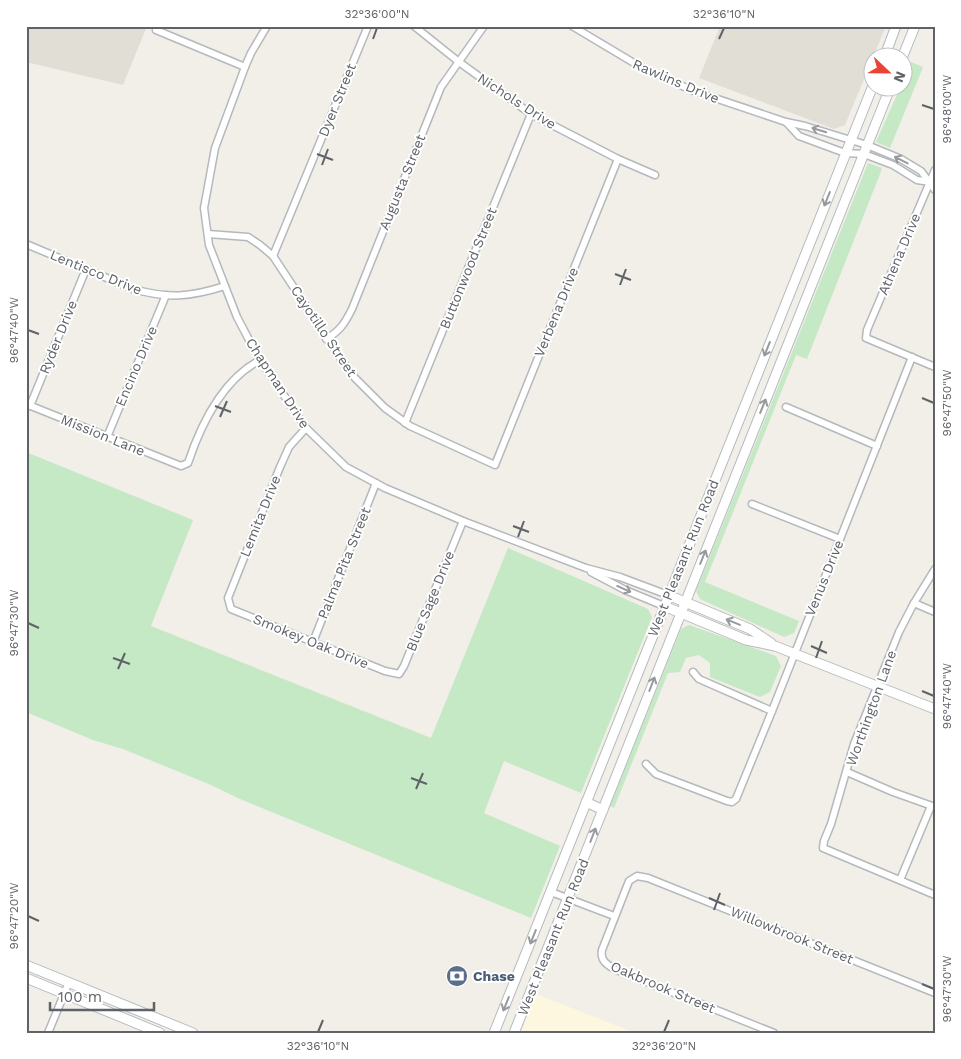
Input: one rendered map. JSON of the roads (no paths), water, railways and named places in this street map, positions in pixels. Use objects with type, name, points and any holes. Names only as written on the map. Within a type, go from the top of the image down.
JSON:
[{"type":"main road","points":[[888,48],[896,26]]},
{"type":"main road","points":[[906,48],[915,26]]},
{"type":"main road","name":"West Pleasant Run Road","points":[[494,1033],[868,98]]},
{"type":"main road","name":"West Pleasant Run Road","points":[[515,1030],[886,98]]},
{"type":"main road","points":[[716,475],[733,482]]},
{"type":"main road","name":"Chapman Drive","points":[[668,595],[750,629],[776,646]]},
{"type":"main road","name":"Chapman Drive","points":[[664,606],[746,640],[776,646],[935,709]]},
{"type":"main road","points":[[586,802],[603,810]]},
{"type":"main road","points":[[26,965],[193,1033]]},
{"type":"main road","points":[[26,978],[156,1032]]},
{"type":"main road","points":[[499,1020],[515,1030]]},
{"type":"street","points":[[157,28],[244,67],[267,26]]},
{"type":"street","name":"Dyer Street","points":[[273,256],[368,26]]},
{"type":"street","name":"Nichols Drive","points":[[414,26],[459,62],[532,114],[618,159],[655,175]]},
{"type":"street","name":"Augusta Street","points":[[326,339],[335,334],[344,325],[441,87],[484,26]]},
{"type":"street","name":"Rawlins Drive","points":[[572,26],[618,54],[663,78],[691,90],[786,122],[851,140],[866,150],[901,159],[921,171],[935,190]]},
{"type":"street","name":"Chapman Drive","points":[[244,67],[215,148],[204,208],[209,245],[237,317],[260,360],[306,428],[346,467],[376,483],[463,520],[586,568],[620,577],[668,595]]},
{"type":"street","name":"Buttonwood Street","points":[[405,423],[532,114]]},
{"type":"street","name":"Rawlins Drive","points":[[786,122],[799,136],[845,153],[866,150]]},
{"type":"street","name":"Verbena Drive","points":[[495,465],[618,159]]},
{"type":"street","name":"Athena Drive","points":[[912,357],[866,338],[867,330],[935,170]]},
{"type":"street","name":"Cayotillo Street","points":[[208,234],[248,237],[273,256],[301,297],[326,339],[361,384],[385,408],[405,423],[495,465]]},
{"type":"street","name":"Lentisco Drive","points":[[26,244],[133,289],[166,295],[190,296],[225,286]]},
{"type":"street","name":"Ryder Drive","points":[[28,405],[86,269]]},
{"type":"street","name":"Encino Drive","points":[[107,436],[166,295]]},
{"type":"street","points":[[912,357],[935,367]]},
{"type":"street","name":"Venus Drive","points":[[646,764],[656,774],[727,802],[732,802],[736,799],[912,357]]},
{"type":"street","name":"Mission Lane","points":[[28,405],[181,466],[188,463],[200,432],[226,388],[240,373],[260,360]]},
{"type":"street","points":[[786,407],[877,446]]},
{"type":"street","name":"Lemita Drive","points":[[231,609],[228,598],[280,467],[289,447],[306,428]]},
{"type":"street","name":"Palma Pita Street","points":[[313,642],[376,483]]},
{"type":"street","points":[[752,504],[840,539]]},
{"type":"street","name":"Blue Sage Drive","points":[[392,673],[399,674],[404,666],[463,520]]},
{"type":"street","name":"Chapman Drive","points":[[586,568],[604,580],[664,606]]},
{"type":"street","name":"Worthington Lane","points":[[900,880],[823,848],[854,744],[899,632],[935,569]]},
{"type":"street","points":[[914,603],[935,612]]},
{"type":"street","name":"Smokey Oak Drive","points":[[231,609],[392,673]]},
{"type":"street","points":[[694,672],[699,679],[772,711]]},
{"type":"street","points":[[847,772],[933,806],[900,880],[935,895]]},
{"type":"street","name":"Willowbrook Street","points":[[614,916],[629,881],[637,876],[648,878],[935,992]]},
{"type":"street","points":[[551,892],[614,916]]},
{"type":"street","name":"Oakbrook Street","points":[[614,916],[602,950],[602,958],[608,965],[774,1033]]},
{"type":"street","points":[[48,1033],[69,982]]},
{"type":"place","name":"Chase","points":[[457,976]]}]
